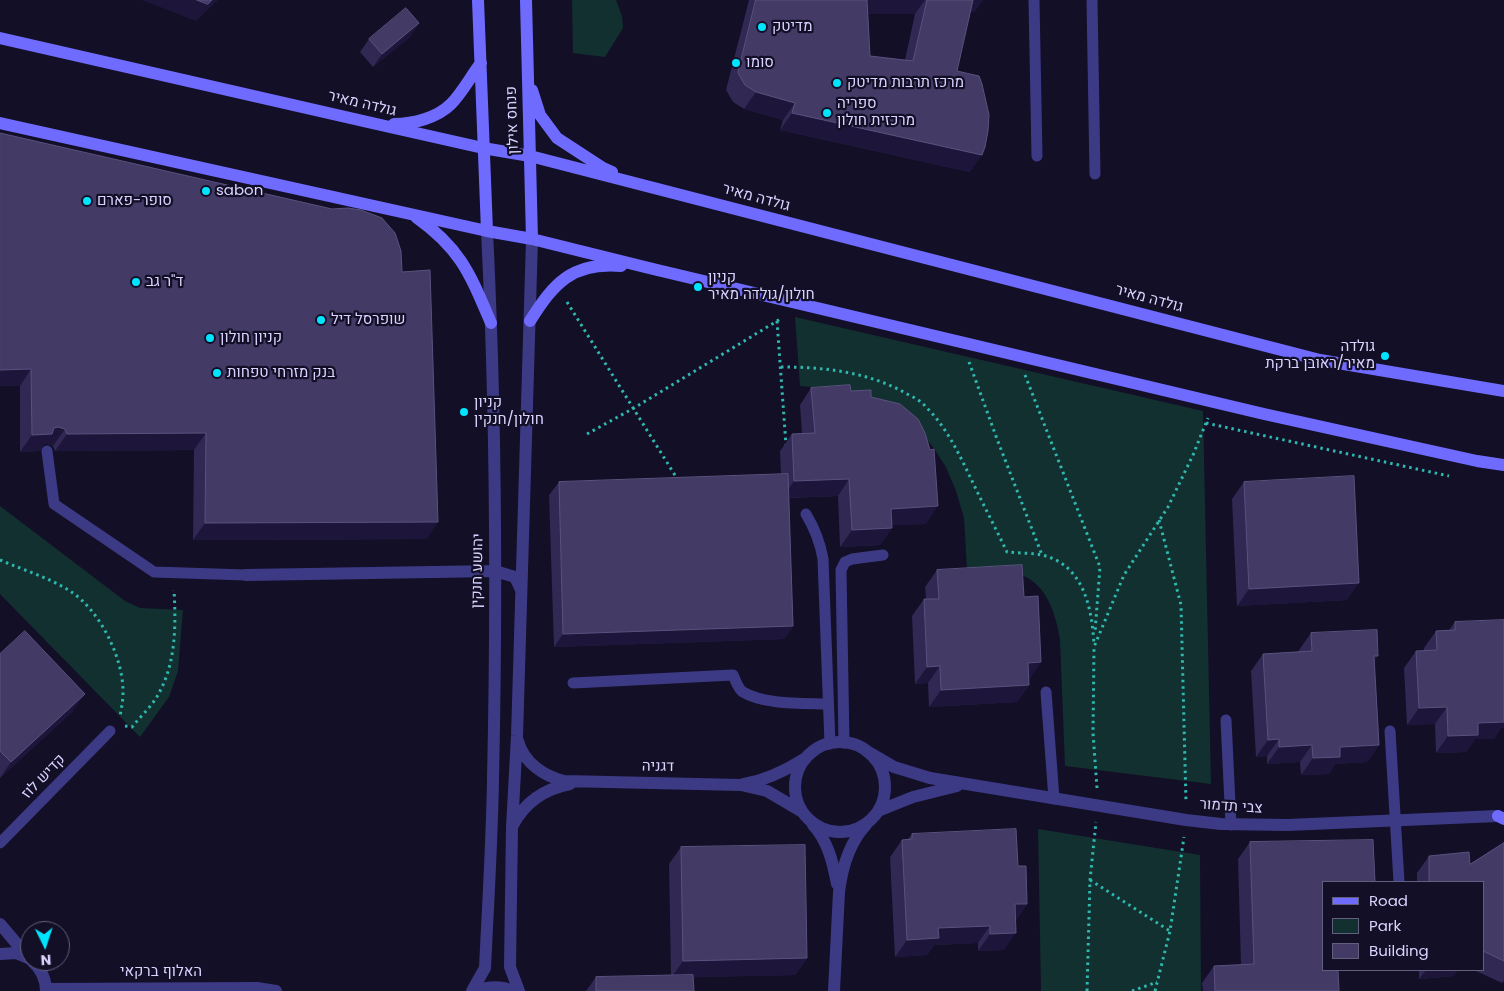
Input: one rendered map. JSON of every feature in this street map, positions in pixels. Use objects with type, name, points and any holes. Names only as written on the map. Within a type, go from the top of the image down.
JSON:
[{"type":"main road","name":"פנחס אילון","points":[[478,0],[483,148]]},
{"type":"main road","name":"פנחס אילון","points":[[526,0],[532,239]]},
{"type":"main road","name":"גולדה מאיר","points":[[0,38],[483,148],[530,156],[1320,360],[1504,391]]},
{"type":"main road","points":[[372,123],[402,124],[420,121],[441,112],[451,104],[480,63]]},
{"type":"main road","points":[[527,65],[531,88],[540,115],[557,138],[604,168],[644,186]]},
{"type":"main road","points":[[0,123],[487,231],[532,239],[1214,402],[1477,461],[1504,464]]},
{"type":"main road","name":"יהושע חנקין","points":[[483,148],[487,231]]},
{"type":"main road","points":[[410,213],[435,230],[462,260],[474,281],[491,322]]},
{"type":"main road","points":[[530,321],[556,285],[567,276],[582,269],[598,266],[653,269]]},
{"type":"street","name":"יהושע חנקין","points":[[472,991],[485,968],[493,780],[496,551],[487,231]]},
{"type":"street","points":[[519,991],[510,966],[512,827],[522,592],[532,239]]},
{"type":"street","points":[[472,571],[485,563],[496,551]]},
{"type":"street","points":[[472,571],[486,581],[494,593]]},
{"type":"street","points":[[246,575],[495,571],[515,577],[522,592]]},
{"type":"street","name":"דגניה","points":[[517,736],[523,753],[533,766],[555,779],[575,783],[741,785],[754,787],[773,794],[801,811]]},
{"type":"street","points":[[834,991],[838,892],[843,870],[850,849],[861,830],[878,811],[885,792],[884,777],[879,764],[870,753],[858,746],[844,743],[830,744],[817,749],[806,758],[798,770],[795,783],[796,798],[801,811],[820,834],[827,847],[834,869],[838,892]]},
{"type":"street","name":"צבי תדמור","points":[[870,753],[885,763],[903,770],[965,785],[1186,820],[1230,825],[1278,826],[1502,816]]},
{"type":"street","name":"דגניה","points":[[741,785],[764,780],[806,758]]},
{"type":"street","name":"דגניה","points":[[512,827],[524,808],[537,797],[558,786],[575,783]]},
{"type":"street","name":"צבי תדמור","points":[[878,811],[912,797],[965,785]]},
{"type":"street","points":[[810,822],[822,829],[836,832],[850,831],[869,822]]},
{"type":"street","points":[[0,924],[20,947]]},
{"type":"street","points":[[0,954],[16,953],[20,955]]},
{"type":"street","points":[[40,971],[44,976],[46,990]]},
{"type":"street","points":[[477,991],[495,987],[507,988],[513,991]]},
{"type":"street","name":"האלוף ברקאי","points":[[46,990],[258,988],[276,991]]},
{"type":"lane","points":[[1034,0],[1037,156]]},
{"type":"lane","points":[[1092,0],[1095,174]]},
{"type":"lane","points":[[47,451],[54,504],[154,572],[246,575]]},
{"type":"lane","points":[[806,514],[818,536],[823,558],[830,744]]},
{"type":"lane","points":[[844,743],[841,570],[845,562],[852,559],[883,556]]},
{"type":"lane","points":[[574,683],[733,675],[741,691],[754,697],[768,700],[828,704]]},
{"type":"lane","points":[[1046,692],[1054,799]]},
{"type":"lane","points":[[1226,720],[1230,825]]},
{"type":"lane","name":"קדיש לוז","points":[[0,843],[110,732]]},
{"type":"lane","points":[[1390,732],[1399,881]]},
{"type":"path","points":[[556,285],[678,480]]},
{"type":"path","points":[[776,298],[786,452]]},
{"type":"path","points":[[587,434],[634,408],[803,305]]},
{"type":"path","points":[[963,343],[997,439],[1042,555]]},
{"type":"path","points":[[1018,356],[1100,567],[1094,647]]},
{"type":"path","points":[[781,367],[814,367],[871,378],[898,388],[924,404],[940,421],[962,460],[1007,552],[1042,555],[1064,564],[1078,580],[1088,600],[1093,620],[1093,733],[1098,806],[1090,880],[1087,991]]},
{"type":"path","points":[[1094,647],[1124,575],[1168,507],[1193,455],[1214,402]]},
{"type":"path","points":[[1206,423],[1453,476]]},
{"type":"path","points":[[1155,991],[1170,931],[1186,820],[1181,605],[1159,520]]},
{"type":"path","points":[[0,560],[44,577],[71,592],[88,606],[105,630],[115,654],[121,676],[123,693],[118,725],[132,727],[159,694],[169,671],[175,618],[173,572]]},
{"type":"path","points":[[1090,880],[1170,931]]},
{"type":"path","points":[[1132,991],[1157,982]]},
{"type":"green space","points":[[572,0],[616,0],[622,16],[623,28],[605,57],[573,53]]},
{"type":"green space","points":[[795,317],[1203,411],[1211,784],[1065,766],[1060,640],[1053,610],[1043,592],[1028,578],[1018,574],[999,571],[967,570],[964,518],[956,491],[946,467],[919,430],[824,388],[800,386]]},
{"type":"green space","points":[[0,506],[125,601],[140,608],[183,610],[178,671],[169,697],[140,737],[0,594]]},
{"type":"green space","points":[[1038,829],[1200,855],[1201,991],[1041,991]]},
{"type":"building","points":[[197,0],[212,0],[208,4]]},
{"type":"building","name":"מרכז תרבות מדיטק","points":[[756,0],[867,0],[870,56],[913,61],[927,0],[973,0],[957,71],[979,76],[982,84],[989,115],[988,131],[982,155],[792,113],[795,103],[756,92],[745,85],[738,73]]},
{"type":"building","points":[[406,8],[419,23],[382,54],[369,39]]},
{"type":"building","name":"קניון חולון","points":[[0,133],[332,209],[348,208],[361,210],[382,218],[395,233],[401,251],[402,272],[430,270],[438,522],[205,523],[206,433],[67,434],[65,429],[58,427],[54,428],[52,434],[32,435],[31,369],[0,370]]},
{"type":"building","points":[[850,385],[851,391],[871,390],[871,397],[900,404],[918,419],[930,450],[934,449],[938,506],[891,509],[892,528],[852,530],[849,479],[794,481],[792,434],[815,433],[811,388]]},
{"type":"building","points":[[788,474],[793,626],[563,634],[559,482]]},
{"type":"building","points":[[1354,476],[1359,583],[1249,589],[1244,482]]},
{"type":"building","points":[[1022,565],[1024,597],[1038,596],[1041,662],[1028,663],[1029,685],[941,690],[940,666],[927,667],[924,599],[939,599],[937,570]]},
{"type":"building","points":[[1504,620],[1504,722],[1478,723],[1478,735],[1448,736],[1447,707],[1419,708],[1416,651],[1437,650],[1436,631],[1455,630],[1455,622]]},
{"type":"building","points":[[1377,630],[1378,656],[1374,656],[1379,745],[1340,747],[1340,757],[1313,758],[1312,745],[1279,747],[1279,739],[1268,740],[1263,654],[1312,651],[1311,633]]},
{"type":"building","points":[[25,631],[85,694],[11,762],[0,751],[0,654]]},
{"type":"building","points":[[1016,829],[1018,866],[1026,866],[1027,904],[1015,904],[1016,933],[990,934],[990,926],[938,928],[939,938],[907,940],[902,840],[912,839],[912,834]]},
{"type":"building","points":[[1373,840],[1375,881],[1322,881],[1322,971],[1338,971],[1339,991],[1215,991],[1214,966],[1254,964],[1250,842]]},
{"type":"building","points":[[1504,843],[1504,961],[1484,951],[1484,881],[1429,881],[1429,856],[1469,852],[1470,864]]},
{"type":"building","points":[[805,845],[807,958],[683,961],[681,847]]},
{"type":"building","points":[[693,975],[694,991],[596,991],[596,977]]},
{"type":"place","name":"מדיטק","points":[[762,27]]},
{"type":"place","name":"סומו","points":[[736,63]]},
{"type":"place","name":"מרכז תרבות מדיטק","points":[[837,83]]},
{"type":"place","name":"ספריה מרכזית חולון","points":[[827,113]]},
{"type":"place","name":"sabon","points":[[206,191]]},
{"type":"place","name":"סופר-פארם","points":[[87,201]]},
{"type":"place","name":"ד\"ר גב","points":[[136,282]]},
{"type":"place","name":"קניון חולון/גולדה מאיר","points":[[698,287]]},
{"type":"place","name":"שופרסל דיל","points":[[321,320]]},
{"type":"place","name":"קניון חולון","points":[[210,338]]},
{"type":"place","name":"גולדה מאיר/ראובן ברקת","points":[[1385,356]]},
{"type":"place","name":"בנק מזרחי טפחות","points":[[217,373]]},
{"type":"place","name":"קניון חולון/חנקין","points":[[464,412]]}]
